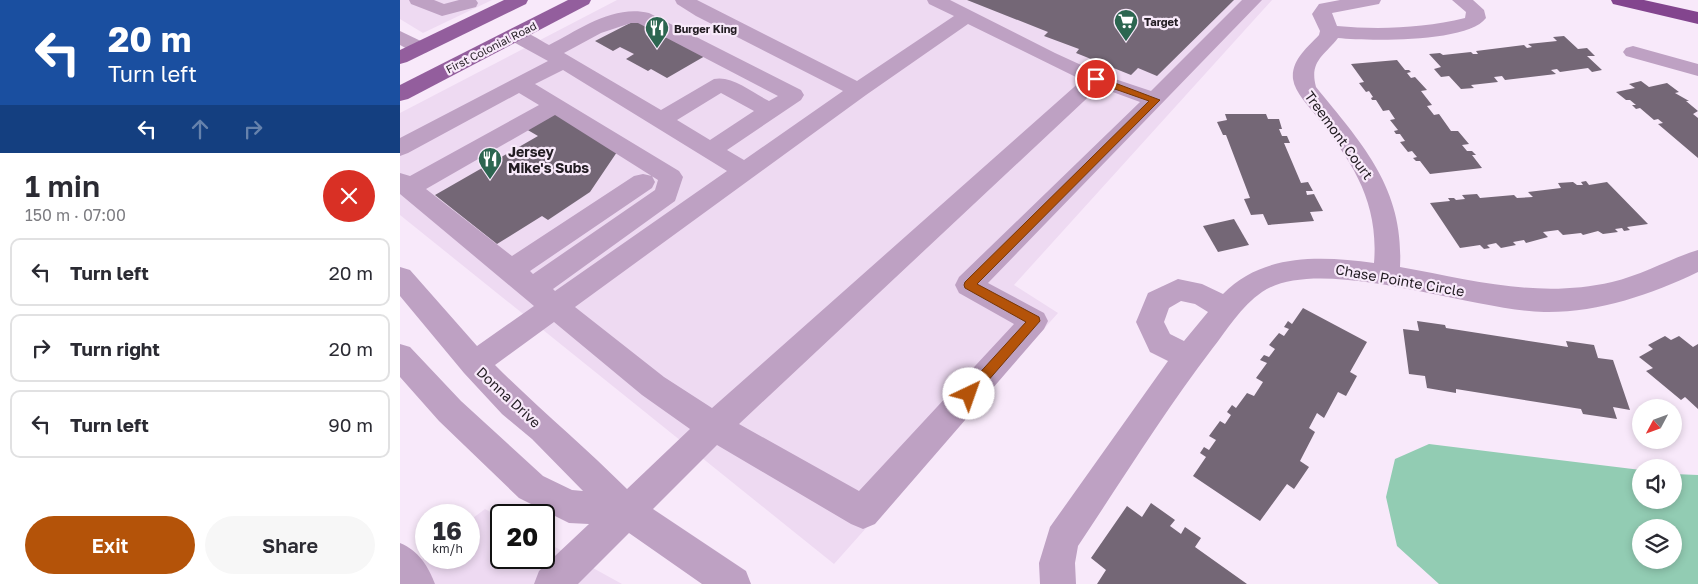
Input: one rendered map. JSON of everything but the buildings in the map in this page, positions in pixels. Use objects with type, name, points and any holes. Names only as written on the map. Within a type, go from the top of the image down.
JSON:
[{"type":"highway","points":[[1620,0],[1698,18]]},
{"type":"highway","points":[[1694,0],[1698,1]]},
{"type":"main road","points":[[400,58],[420,48],[479,6],[519,0]]},
{"type":"main road","points":[[556,14],[571,0]]},
{"type":"main road","name":"First Colonial Road","points":[[400,94],[582,0]]},
{"type":"street","points":[[418,0],[442,10],[479,6]]},
{"type":"street","points":[[684,0],[703,12],[858,90]]},
{"type":"street","points":[[703,12],[724,0]]},
{"type":"street","points":[[936,0],[1096,79],[1155,100]]},
{"type":"street","points":[[555,106],[404,185],[653,386],[714,427],[863,512],[1034,321],[969,285],[1253,0]]},
{"type":"street","points":[[1372,0],[1326,8],[1322,14],[1330,31],[1377,35],[1419,32],[1472,22],[1476,18],[1475,10],[1461,0]]},
{"type":"street","points":[[400,148],[520,84],[556,57],[617,19],[633,16],[642,17],[793,95],[711,150]]},
{"type":"street","points":[[532,289],[745,171],[858,90],[967,16]]},
{"type":"street","name":"Treemont Court","points":[[1330,31],[1329,36],[1303,66],[1302,77],[1306,88],[1354,150],[1373,180],[1383,206],[1388,229],[1389,252],[1386,276]]},
{"type":"street","points":[[516,35],[556,57],[745,171]]},
{"type":"street","points":[[400,36],[420,48]]},
{"type":"street","points":[[1633,52],[1698,70]]},
{"type":"street","points":[[564,580],[625,511],[714,427],[1096,79]]},
{"type":"street","points":[[520,84],[671,177],[666,195],[532,289]]},
{"type":"street","points":[[661,120],[721,84],[770,111]]},
{"type":"street","points":[[474,364],[532,289],[643,182]]},
{"type":"street","name":"Chase Pointe Circle","points":[[1058,584],[1057,563],[1062,539],[1188,357],[1237,296],[1255,282],[1277,273],[1296,269],[1333,267],[1360,270],[1464,292],[1521,300],[1555,301],[1602,296],[1629,289],[1698,260]]},
{"type":"street","name":"Donna Drive","points":[[400,276],[474,364],[513,404],[543,429],[576,461],[625,511],[660,533],[732,584]]},
{"type":"street","points":[[1188,357],[1160,343],[1150,322],[1158,301],[1178,290],[1202,295],[1227,309]]},
{"type":"street","name":"Donna Drive","points":[[400,356],[450,411],[531,487],[569,506],[625,511]]},
{"type":"street","points":[[400,562],[418,584]]},
{"type":"shaded area","points":[[400,0],[492,0],[423,33],[400,19]]},
{"type":"shaded area","points":[[617,0],[1272,0],[1014,285],[1058,313],[834,564],[400,215],[400,113]]},
{"type":"shaded area","points":[[1429,444],[1632,469],[1632,509],[1682,509],[1682,474],[1698,475],[1698,584],[1439,584],[1397,546],[1386,497],[1395,459]]},
{"type":"shaded area","points":[[485,509],[490,512],[490,569],[555,569],[555,547],[622,584],[400,584],[400,577],[415,565],[415,569],[480,569],[480,513]]},
{"type":"place","name":"Target","points":[[1126,42]]},
{"type":"place","name":"Burger King","points":[[657,49]]},
{"type":"place","name":"Jersey Mike's Subs","points":[[490,180]]},
{"type":"route","points":[[969,394],[1034,321],[969,285],[1155,100],[1096,79]]}]
